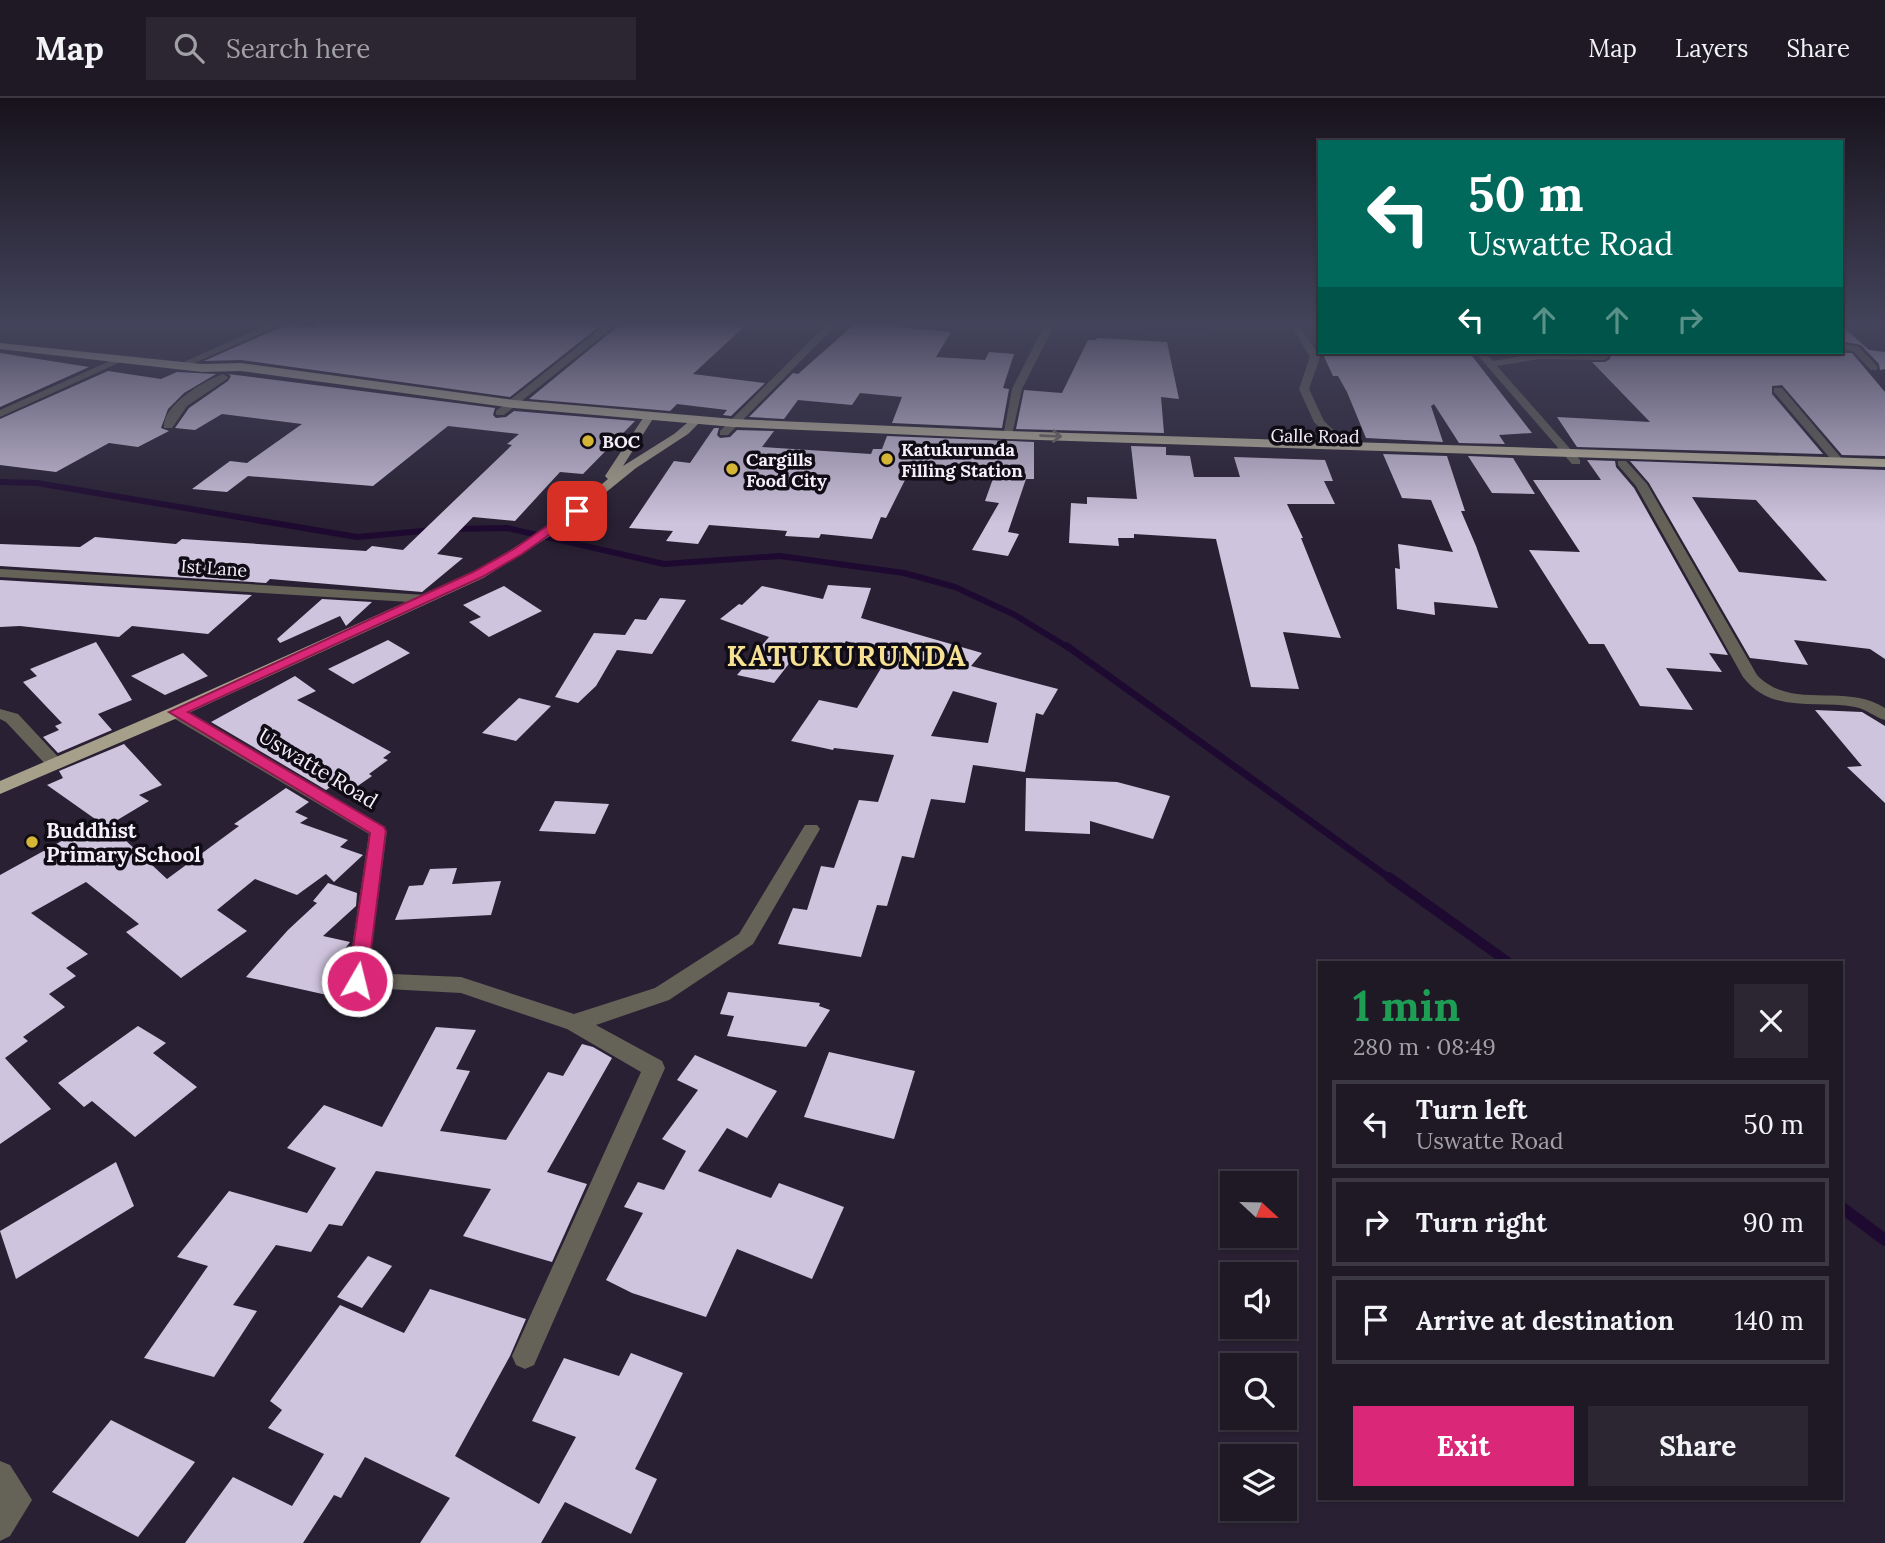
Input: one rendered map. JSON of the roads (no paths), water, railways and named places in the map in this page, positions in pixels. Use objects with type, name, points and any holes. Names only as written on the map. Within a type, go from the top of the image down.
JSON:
[{"type":"highway","name":"Galle Road","points":[[319,389],[500,413],[890,436],[1885,463]]},
{"type":"highway","name":"Galle Road","points":[[407,389],[646,422]]},
{"type":"highway","name":"Galle Road","points":[[890,436],[1007,435],[1343,445],[1572,456],[1622,463],[1885,474]]},
{"type":"main road","points":[[608,483],[646,422]]},
{"type":"main road","points":[[0,788],[426,599],[518,551],[577,511],[608,483],[658,447],[692,426]]},
{"type":"street","points":[[0,414],[55,389]]},
{"type":"street","points":[[168,426],[170,416],[179,407],[205,389]]},
{"type":"street","points":[[500,413],[532,389]]},
{"type":"street","points":[[729,428],[767,389]]},
{"type":"street","points":[[1007,435],[1017,389]]},
{"type":"street","points":[[1304,389],[1319,422],[1343,445]]},
{"type":"street","points":[[1513,389],[1572,456]]},
{"type":"street","points":[[1778,390],[1839,461]]},
{"type":"street","points":[[1622,463],[1634,474],[1751,677],[1765,691],[1783,697],[1859,703],[1879,709],[1885,715]]},
{"type":"street","name":"Ist Lane","points":[[0,573],[426,599]]},
{"type":"street","name":"Uswatte Road","points":[[176,712],[378,831],[357,981],[461,985],[574,1023]]},
{"type":"street","points":[[0,714],[12,718],[55,764]]},
{"type":"street","points":[[574,1023],[662,994],[746,939],[811,829]]},
{"type":"street","points":[[525,1356],[654,1068],[574,1023]]},
{"type":"street","points":[[0,1475],[17,1500],[0,1526]]},
{"type":"waterway","points":[[0,482],[37,483],[357,537],[433,530]]},
{"type":"waterway","points":[[453,529],[507,528],[664,564],[780,556],[904,573],[955,587],[1015,615],[1069,648]]},
{"type":"waterway","points":[[1067,646],[1391,879]]},
{"type":"waterway","points":[[1389,877],[1507,961]]},
{"type":"waterway","points":[[1843,1208],[1885,1240]]},
{"type":"place","name":"BOC","points":[[588,441]]},
{"type":"place","name":"Katukurunda Filling Station","points":[[887,459]]},
{"type":"place","name":"Cargills Food City","points":[[732,469]]},
{"type":"place","name":"Buddhist Primary School","points":[[32,842]]},
{"type":"district","name":"KATUKURUNDA","points":[[847,656]]}]
